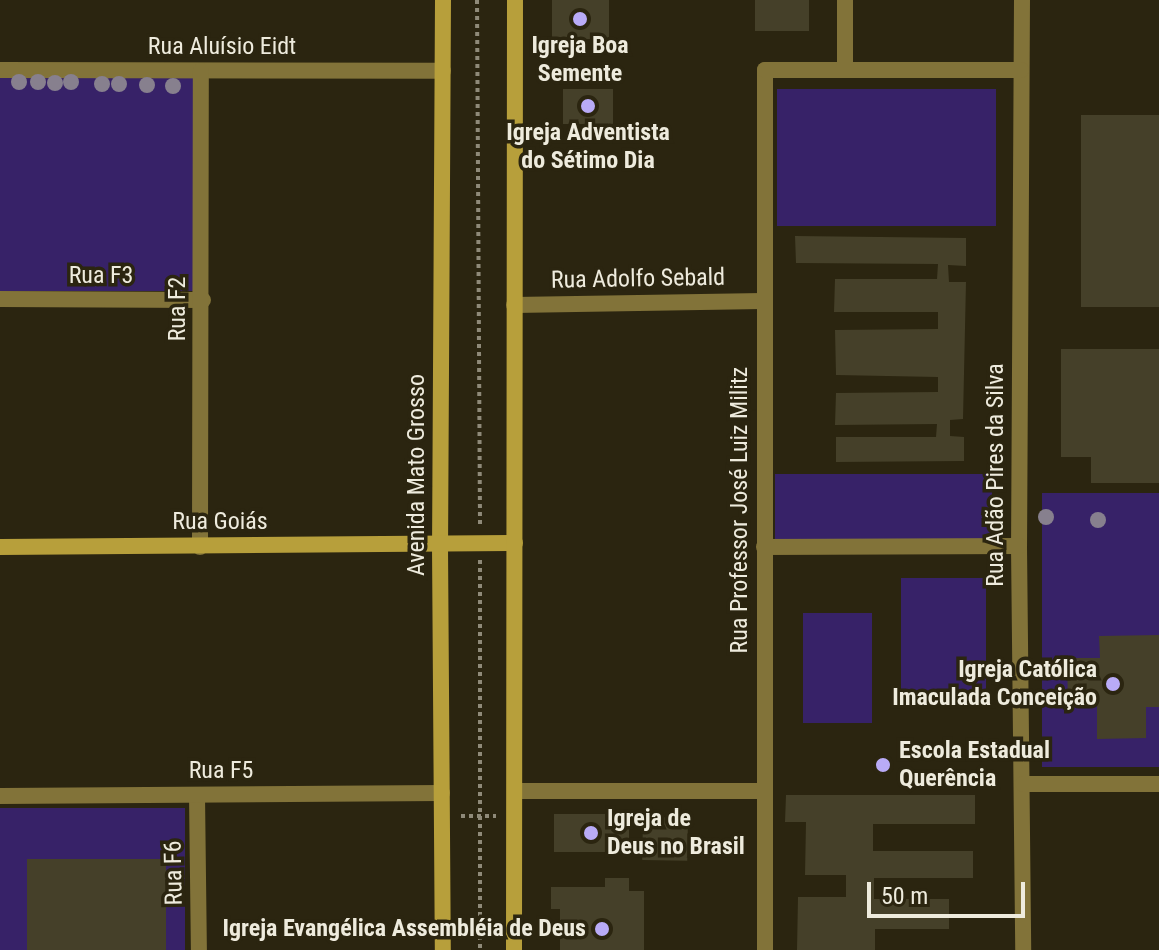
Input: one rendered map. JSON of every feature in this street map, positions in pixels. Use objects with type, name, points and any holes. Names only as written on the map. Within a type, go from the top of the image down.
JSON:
[{"type":"street","name":"Avenida Mato Grosso","points":[[443,0],[440,546],[443,950]]},
{"type":"street","points":[[514,950],[515,0]]},
{"type":"street","points":[[845,0],[845,69],[1021,70]]},
{"type":"street","name":"Rua Adão Pires da Silva","points":[[1022,0],[1019,546],[1023,950]]},
{"type":"street","name":"Rua Professor José Luiz Militz","points":[[765,950],[765,70],[845,69]]},
{"type":"street","name":"Rua Aluísio Eidt","points":[[0,70],[443,71]]},
{"type":"street","name":"Rua F2","points":[[200,547],[203,300],[201,71]]},
{"type":"street","name":"Rua F3","points":[[0,299],[203,300]]},
{"type":"street","name":"Rua Adolfo Sebald","points":[[514,305],[763,301]]},
{"type":"street","name":"Rua Goiás","points":[[0,547],[440,546],[515,543]]},
{"type":"street","points":[[764,547],[1019,546]]},
{"type":"street","points":[[1023,784],[1159,784]]},
{"type":"street","points":[[515,791],[765,791]]},
{"type":"street","name":"Rua F5","points":[[0,796],[442,793]]},
{"type":"street","name":"Rua F6","points":[[197,795],[199,950]]},
{"type":"path","points":[[477,0],[480,950]]},
{"type":"path","points":[[442,816],[515,816]]},
{"type":"shaded area","points":[[0,78],[194,78],[194,291],[0,291]]},
{"type":"shaded area","points":[[777,89],[996,89],[996,226],[777,226]]},
{"type":"shaded area","points":[[775,474],[992,474],[992,540],[775,540]]},
{"type":"shaded area","points":[[1042,493],[1159,493],[1159,767],[1042,767]]},
{"type":"shaded area","points":[[901,578],[986,578],[986,700],[901,700]]},
{"type":"shaded area","points":[[803,613],[872,613],[872,723],[803,723]]},
{"type":"shaded area","points":[[0,808],[185,808],[185,950],[0,950]]},
{"type":"building","name":"Igreja Boa Semente","points":[[552,0],[609,0],[609,39],[552,39]]},
{"type":"building","points":[[755,0],[809,0],[809,31],[755,31]]},
{"type":"building","name":"Igreja Adventista do Sétimo Dia","points":[[563,89],[613,89],[613,124],[563,124]]},
{"type":"building","points":[[1081,115],[1159,115],[1159,307],[1081,307]]},
{"type":"building","points":[[795,236],[966,238],[966,266],[948,265],[949,282],[966,282],[963,419],[950,420],[950,436],[964,437],[964,461],[836,462],[836,437],[936,437],[937,424],[835,425],[836,393],[938,392],[938,377],[836,375],[835,330],[938,329],[938,312],[834,312],[835,279],[937,279],[938,264],[796,263]]},
{"type":"building","points":[[1061,349],[1159,349],[1159,483],[1091,483],[1091,457],[1061,457]]},
{"type":"building","name":"Igreja Católica Imaculada Conceição","points":[[1159,635],[1159,707],[1146,707],[1146,738],[1097,739],[1097,706],[1068,706],[1067,658],[1100,658],[1099,636]]},
{"type":"building","points":[[786,795],[975,795],[975,824],[873,824],[873,851],[973,851],[973,878],[874,878],[874,899],[949,899],[949,929],[875,929],[875,950],[797,950],[798,897],[846,897],[846,875],[805,875],[806,822],[785,822]]},
{"type":"building","name":"Igreja de Deus no Brasil","points":[[554,814],[629,814],[629,852],[554,852]]},
{"type":"building","points":[[643,817],[688,818],[687,861],[642,860]]},
{"type":"building","points":[[27,859],[166,859],[166,950],[27,950]]},
{"type":"building","name":"Igreja Evangélica Assembléia de Deus","points":[[605,878],[629,878],[629,891],[644,891],[644,950],[560,950],[560,909],[551,909],[551,887],[605,887]]},
{"type":"place","name":"Igreja Boa Semente","points":[[580,19]]},
{"type":"place","name":"Igreja Adventista do Sétimo Dia","points":[[588,106]]},
{"type":"place","name":"Igreja Católica Imaculada Conceição","points":[[1113,684]]},
{"type":"place","name":"Escola Estadual Querência","points":[[883,765]]},
{"type":"place","name":"Igreja de Deus no Brasil","points":[[591,833]]},
{"type":"place","name":"Igreja Evangélica Assembléia de Deus","points":[[602,929]]}]
